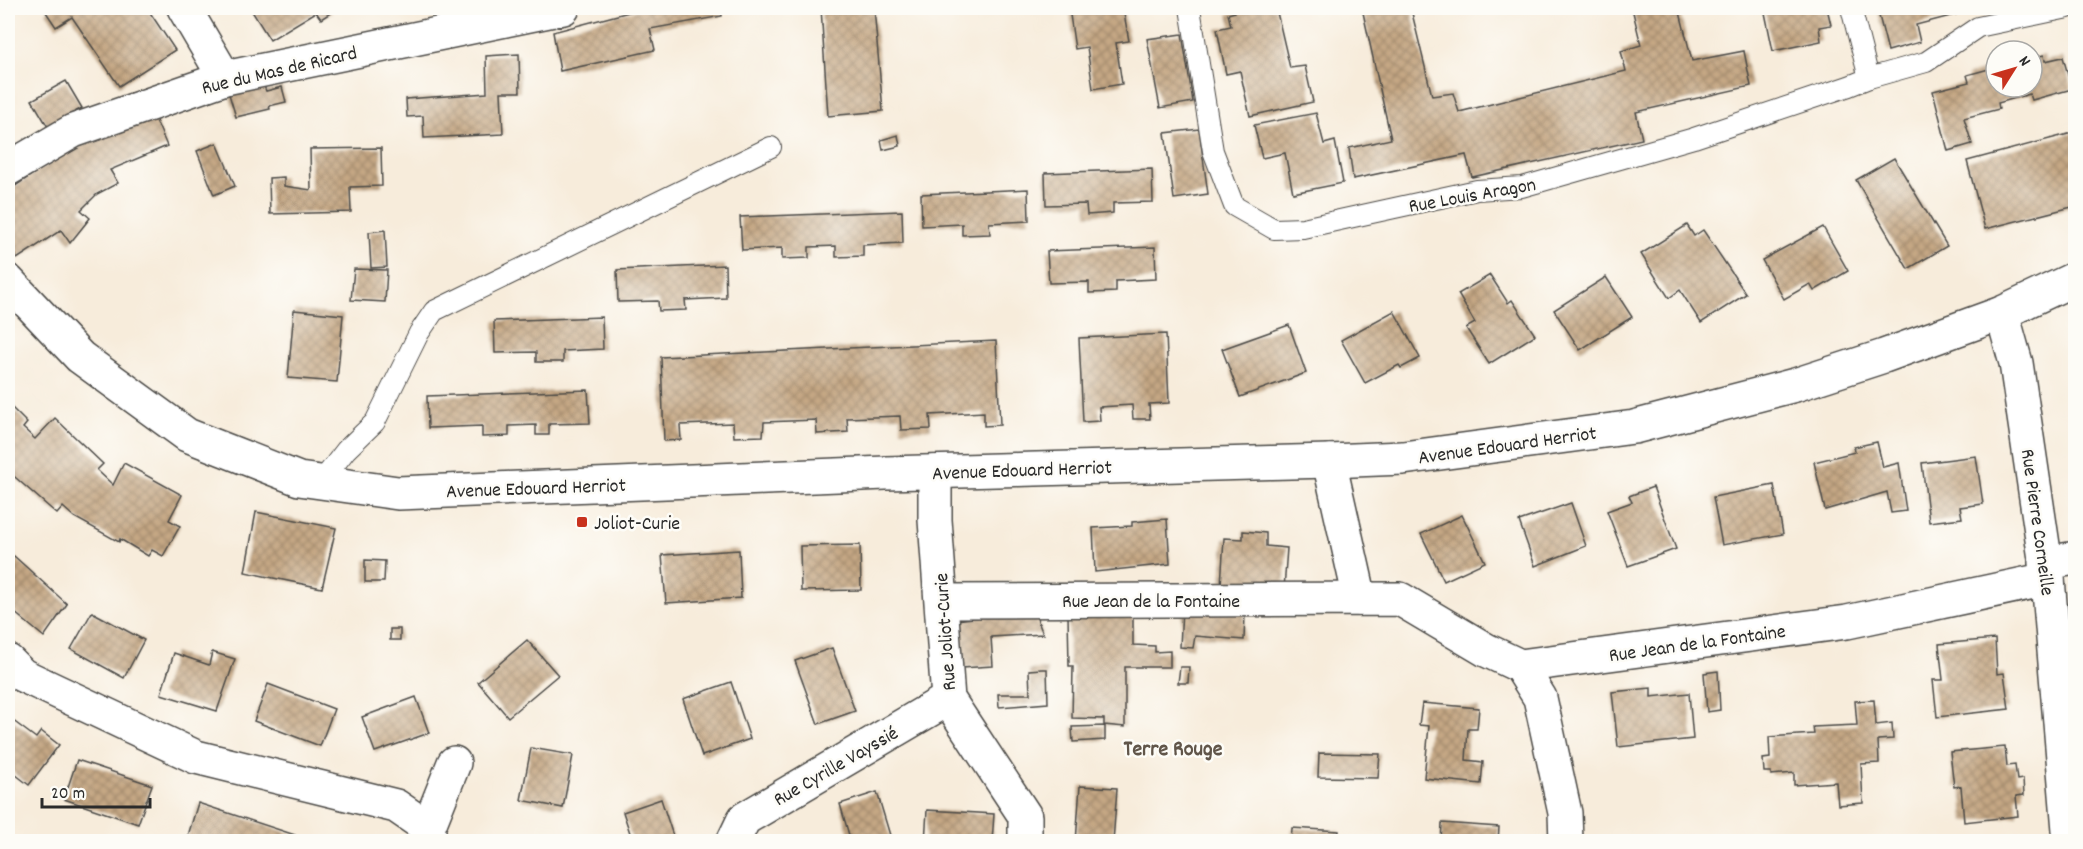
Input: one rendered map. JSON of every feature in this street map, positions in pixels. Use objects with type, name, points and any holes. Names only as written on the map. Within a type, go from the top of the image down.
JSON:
[{"type":"street","points":[[184,8],[225,78]]},
{"type":"street","name":"Rue du Mas de Ricard","points":[[8,169],[73,130],[225,78],[563,8]]},
{"type":"street","name":"Avenue Edouard Herriot","points":[[8,281],[80,357],[187,435],[299,479],[398,493],[934,472],[1403,458],[1634,427],[1795,385],[2002,313],[2076,278]]},
{"type":"street","name":"Rue Pierre Corneille","points":[[2002,313],[2016,363],[2056,567],[2070,842]]},
{"type":"street","points":[[1329,461],[1360,599]]},
{"type":"street","name":"Rue Joliot-Curie","points":[[934,472],[935,520],[948,699],[1025,816],[1025,842]]},
{"type":"street","name":"Rue Jean de la Fontaine","points":[[942,601],[1400,599],[1486,650],[1520,666],[1847,622],[2056,567]]},
{"type":"street","points":[[8,661],[22,675],[196,757],[396,806],[430,835],[454,763]]},
{"type":"street","points":[[1520,666],[1540,698],[1565,813],[1566,842]]},
{"type":"street","name":"Rue Cyrille Vayssié","points":[[733,842],[744,819],[948,699]]},
{"type":"lane","name":"Rue Louis Aragon","points":[[1190,8],[1213,151],[1234,206],[1274,229],[1303,228],[1477,190],[1522,187],[1694,138],[1869,78],[1926,62],[1978,27],[2068,8]]},
{"type":"lane","points":[[1851,8],[1869,78]]},
{"type":"lane","points":[[321,482],[346,450],[375,422],[419,333],[434,311],[771,147]]},
{"type":"building","points":[[54,8],[147,8],[175,50],[119,86],[72,17],[56,27],[46,12]]},
{"type":"building","points":[[250,8],[329,8],[332,12],[321,19],[316,12],[270,40]]},
{"type":"building","points":[[644,8],[721,8],[722,16],[650,29],[655,50],[560,71],[553,32]]},
{"type":"building","points":[[821,8],[874,8],[883,111],[828,116]]},
{"type":"building","points":[[1069,8],[1123,8],[1129,41],[1116,43],[1122,84],[1093,89],[1087,47],[1075,49]]},
{"type":"building","points":[[1234,8],[1276,8],[1290,68],[1305,66],[1313,102],[1250,116],[1240,71],[1226,74],[1217,29],[1231,26],[1228,14],[1235,12]]},
{"type":"building","points":[[1362,8],[1431,8],[1412,13],[1432,96],[1453,93],[1459,112],[1626,71],[1621,51],[1641,45],[1632,8],[1679,8],[1692,61],[1744,51],[1751,86],[1636,112],[1642,139],[1472,177],[1466,155],[1353,179],[1349,148],[1391,139]]},
{"type":"building","points":[[1764,8],[1827,8],[1831,25],[1819,27],[1821,41],[1773,51]]},
{"type":"building","points":[[1877,8],[1981,8],[1916,25],[1920,42],[1888,51]]},
{"type":"building","points":[[1182,34],[1193,102],[1160,108],[1147,39]]},
{"type":"building","points":[[519,54],[520,92],[501,92],[503,134],[424,138],[423,116],[407,117],[406,99],[487,93],[486,56]]},
{"type":"building","points":[[2044,55],[2045,61],[2063,57],[2072,89],[2044,97]]},
{"type":"building","points":[[1984,70],[1984,99],[2012,99],[1998,103],[1999,109],[1964,118],[1972,144],[1948,151],[1933,91],[1969,82],[1967,75]]},
{"type":"building","points":[[66,81],[82,108],[48,127],[32,100]]},
{"type":"building","points":[[264,86],[266,91],[282,87],[286,102],[269,106],[270,109],[236,117],[229,94]]},
{"type":"building","points":[[1316,113],[1324,144],[1335,141],[1343,183],[1293,193],[1285,153],[1262,158],[1254,125]]},
{"type":"building","points":[[154,116],[167,146],[110,170],[118,183],[97,194],[81,210],[90,218],[70,243],[61,230],[17,259],[8,244],[8,191],[66,152]]},
{"type":"building","points":[[1199,129],[1208,194],[1174,199],[1165,133]]},
{"type":"building","points":[[2076,132],[2076,206],[1985,229],[1967,161]]},
{"type":"building","points":[[898,135],[900,146],[883,150],[881,140]]},
{"type":"building","points":[[217,143],[235,186],[214,195],[197,151]]},
{"type":"building","points":[[381,148],[382,186],[350,187],[351,212],[270,214],[269,178],[284,177],[284,186],[311,190],[310,149]]},
{"type":"building","points":[[1894,158],[1947,246],[1908,269],[1856,180]]},
{"type":"building","points":[[1152,169],[1153,202],[1113,203],[1113,213],[1087,215],[1086,204],[1046,205],[1045,173]]},
{"type":"building","points":[[1028,189],[1029,221],[989,223],[990,234],[962,235],[962,224],[922,226],[921,194]]},
{"type":"building","points":[[902,211],[903,243],[863,245],[863,256],[836,257],[836,246],[809,247],[809,258],[782,259],[782,248],[742,250],[740,217]]},
{"type":"building","points":[[1687,225],[1694,236],[1703,230],[1746,294],[1701,323],[1680,290],[1669,298],[1641,254]]},
{"type":"building","points":[[1823,227],[1848,271],[1814,291],[1810,284],[1784,299],[1762,260]]},
{"type":"building","points":[[385,230],[387,267],[371,268],[369,232]]},
{"type":"building","points":[[1155,247],[1156,279],[1116,281],[1116,292],[1089,293],[1089,282],[1049,283],[1047,251]]},
{"type":"building","points":[[725,265],[726,298],[685,300],[686,310],[659,311],[658,301],[618,302],[617,270]]},
{"type":"building","points":[[354,269],[387,270],[385,302],[351,300]]},
{"type":"building","points":[[1490,275],[1508,303],[1512,300],[1535,335],[1489,364],[1466,328],[1475,323],[1458,294]]},
{"type":"building","points":[[1606,277],[1632,317],[1580,350],[1554,310]]},
{"type":"building","points":[[294,310],[343,315],[337,382],[288,378]]},
{"type":"building","points":[[1394,311],[1420,358],[1401,368],[1399,365],[1365,383],[1341,340]]},
{"type":"building","points":[[602,317],[603,349],[563,351],[563,362],[536,362],[536,352],[495,353],[494,321]]},
{"type":"building","points":[[1289,325],[1306,373],[1240,397],[1222,349]]},
{"type":"building","points":[[1166,334],[1169,403],[1149,404],[1150,419],[1133,419],[1132,405],[1099,407],[1100,421],[1083,422],[1079,338]]},
{"type":"building","points":[[996,341],[1000,425],[984,426],[984,412],[930,415],[931,429],[901,430],[900,416],[847,418],[848,432],[817,434],[816,420],[764,422],[763,436],[734,437],[733,423],[680,425],[681,440],[664,441],[661,357]]},
{"type":"building","points":[[588,390],[590,423],[549,424],[549,435],[536,435],[536,425],[509,426],[509,436],[482,437],[482,426],[428,428],[427,396]]},
{"type":"building","points":[[8,404],[27,423],[23,428],[35,439],[55,418],[103,464],[97,470],[113,485],[124,463],[182,495],[169,520],[180,526],[163,556],[152,550],[148,556],[120,539],[119,542],[74,517],[63,507],[57,514],[8,471]]},
{"type":"building","points":[[1877,442],[1883,467],[1899,463],[1906,511],[1891,513],[1887,492],[1825,510],[1814,462],[1855,452],[1854,447]]},
{"type":"building","points":[[1976,456],[1983,504],[1960,507],[1962,518],[1929,522],[1922,463]]},
{"type":"building","points":[[1774,485],[1783,534],[1722,545],[1713,497]]},
{"type":"building","points":[[1653,487],[1676,549],[1628,566],[1607,511],[1632,502],[1629,496]]},
{"type":"building","points":[[1571,503],[1586,546],[1535,566],[1519,521]]},
{"type":"building","points":[[256,512],[336,528],[322,588],[245,572]]},
{"type":"building","points":[[1462,515],[1485,562],[1444,581],[1421,534]]},
{"type":"building","points":[[1167,519],[1170,564],[1095,572],[1093,528],[1132,526],[1132,522]]},
{"type":"building","points":[[1243,531],[1266,533],[1266,546],[1287,548],[1284,589],[1221,585],[1224,538],[1243,539]]},
{"type":"building","points":[[860,545],[861,590],[801,591],[800,546]]},
{"type":"building","points":[[739,550],[741,598],[666,603],[662,555]]},
{"type":"building","points":[[14,556],[67,604],[44,637],[8,607],[8,564]]},
{"type":"building","points":[[365,560],[385,561],[384,582],[365,582]]},
{"type":"building","points":[[1182,609],[1245,613],[1244,640],[1195,636],[1193,648],[1180,647]]},
{"type":"building","points":[[1034,611],[1043,634],[991,637],[993,666],[961,668],[956,620]]},
{"type":"building","points":[[92,612],[144,640],[124,678],[71,649]]},
{"type":"building","points":[[1068,614],[1133,614],[1133,645],[1155,646],[1155,652],[1170,651],[1170,667],[1125,667],[1125,727],[1104,725],[1104,719],[1072,718],[1073,666],[1069,666]]},
{"type":"building","points":[[390,629],[400,629],[400,640],[390,640]]},
{"type":"building","points":[[1995,639],[1997,674],[2004,673],[2009,709],[1937,717],[1933,680],[1943,680],[1939,644]]},
{"type":"building","points":[[527,640],[558,675],[508,717],[478,682]]},
{"type":"building","points":[[832,648],[855,711],[818,724],[795,661]]},
{"type":"building","points":[[212,652],[235,659],[217,711],[161,694],[174,653],[209,665]]},
{"type":"building","points":[[1180,667],[1189,667],[1188,683],[1178,683]]},
{"type":"building","points":[[1047,669],[1048,703],[999,707],[998,694],[1030,694],[1029,670]]},
{"type":"building","points":[[1718,671],[1720,710],[1707,712],[1704,673]]},
{"type":"building","points":[[731,682],[750,739],[702,756],[683,699]]},
{"type":"building","points":[[268,684],[334,709],[320,746],[254,721]]},
{"type":"building","points":[[1651,688],[1651,697],[1689,693],[1693,739],[1618,747],[1612,692]]},
{"type":"building","points":[[416,697],[429,733],[375,752],[362,717]]},
{"type":"building","points":[[1874,700],[1876,725],[1892,723],[1893,739],[1878,740],[1879,763],[1861,764],[1863,803],[1838,805],[1836,782],[1794,785],[1794,773],[1771,775],[1771,772],[1764,772],[1763,759],[1770,758],[1769,737],[1814,734],[1813,727],[1857,725],[1855,701]]},
{"type":"building","points":[[1422,703],[1479,708],[1477,729],[1468,729],[1466,760],[1483,762],[1481,784],[1424,778],[1429,726],[1419,725]]},
{"type":"building","points":[[8,717],[36,738],[41,731],[59,745],[29,785],[11,771],[8,776]]},
{"type":"building","points":[[1105,726],[1105,740],[1073,742],[1072,727]]},
{"type":"building","points":[[2005,747],[2007,766],[2015,765],[2017,780],[2023,779],[2024,795],[2016,796],[2018,816],[1964,822],[1961,786],[1954,787],[1950,752]]},
{"type":"building","points":[[531,748],[573,755],[563,808],[521,800]]},
{"type":"building","points":[[1319,753],[1380,754],[1378,778],[1318,777]]},
{"type":"building","points":[[77,760],[152,785],[138,824],[64,799]]},
{"type":"building","points":[[1080,786],[1117,788],[1113,842],[1076,842]]},
{"type":"building","points":[[877,792],[892,842],[851,842],[840,804]]},
{"type":"building","points":[[661,799],[675,842],[633,842],[623,812]]},
{"type":"building","points":[[198,803],[295,835],[293,842],[186,842]]},
{"type":"building","points":[[927,810],[994,814],[992,842],[925,842]]},
{"type":"building","points":[[1442,823],[1499,827],[1498,842],[1441,842]]},
{"type":"building","points":[[1292,828],[1339,831],[1338,842],[1291,842]]},
{"type":"place","name":"Joliot-Curie","points":[[582,522]]},
{"type":"district","name":"Terre Rouge","points":[[1173,747]]}]
